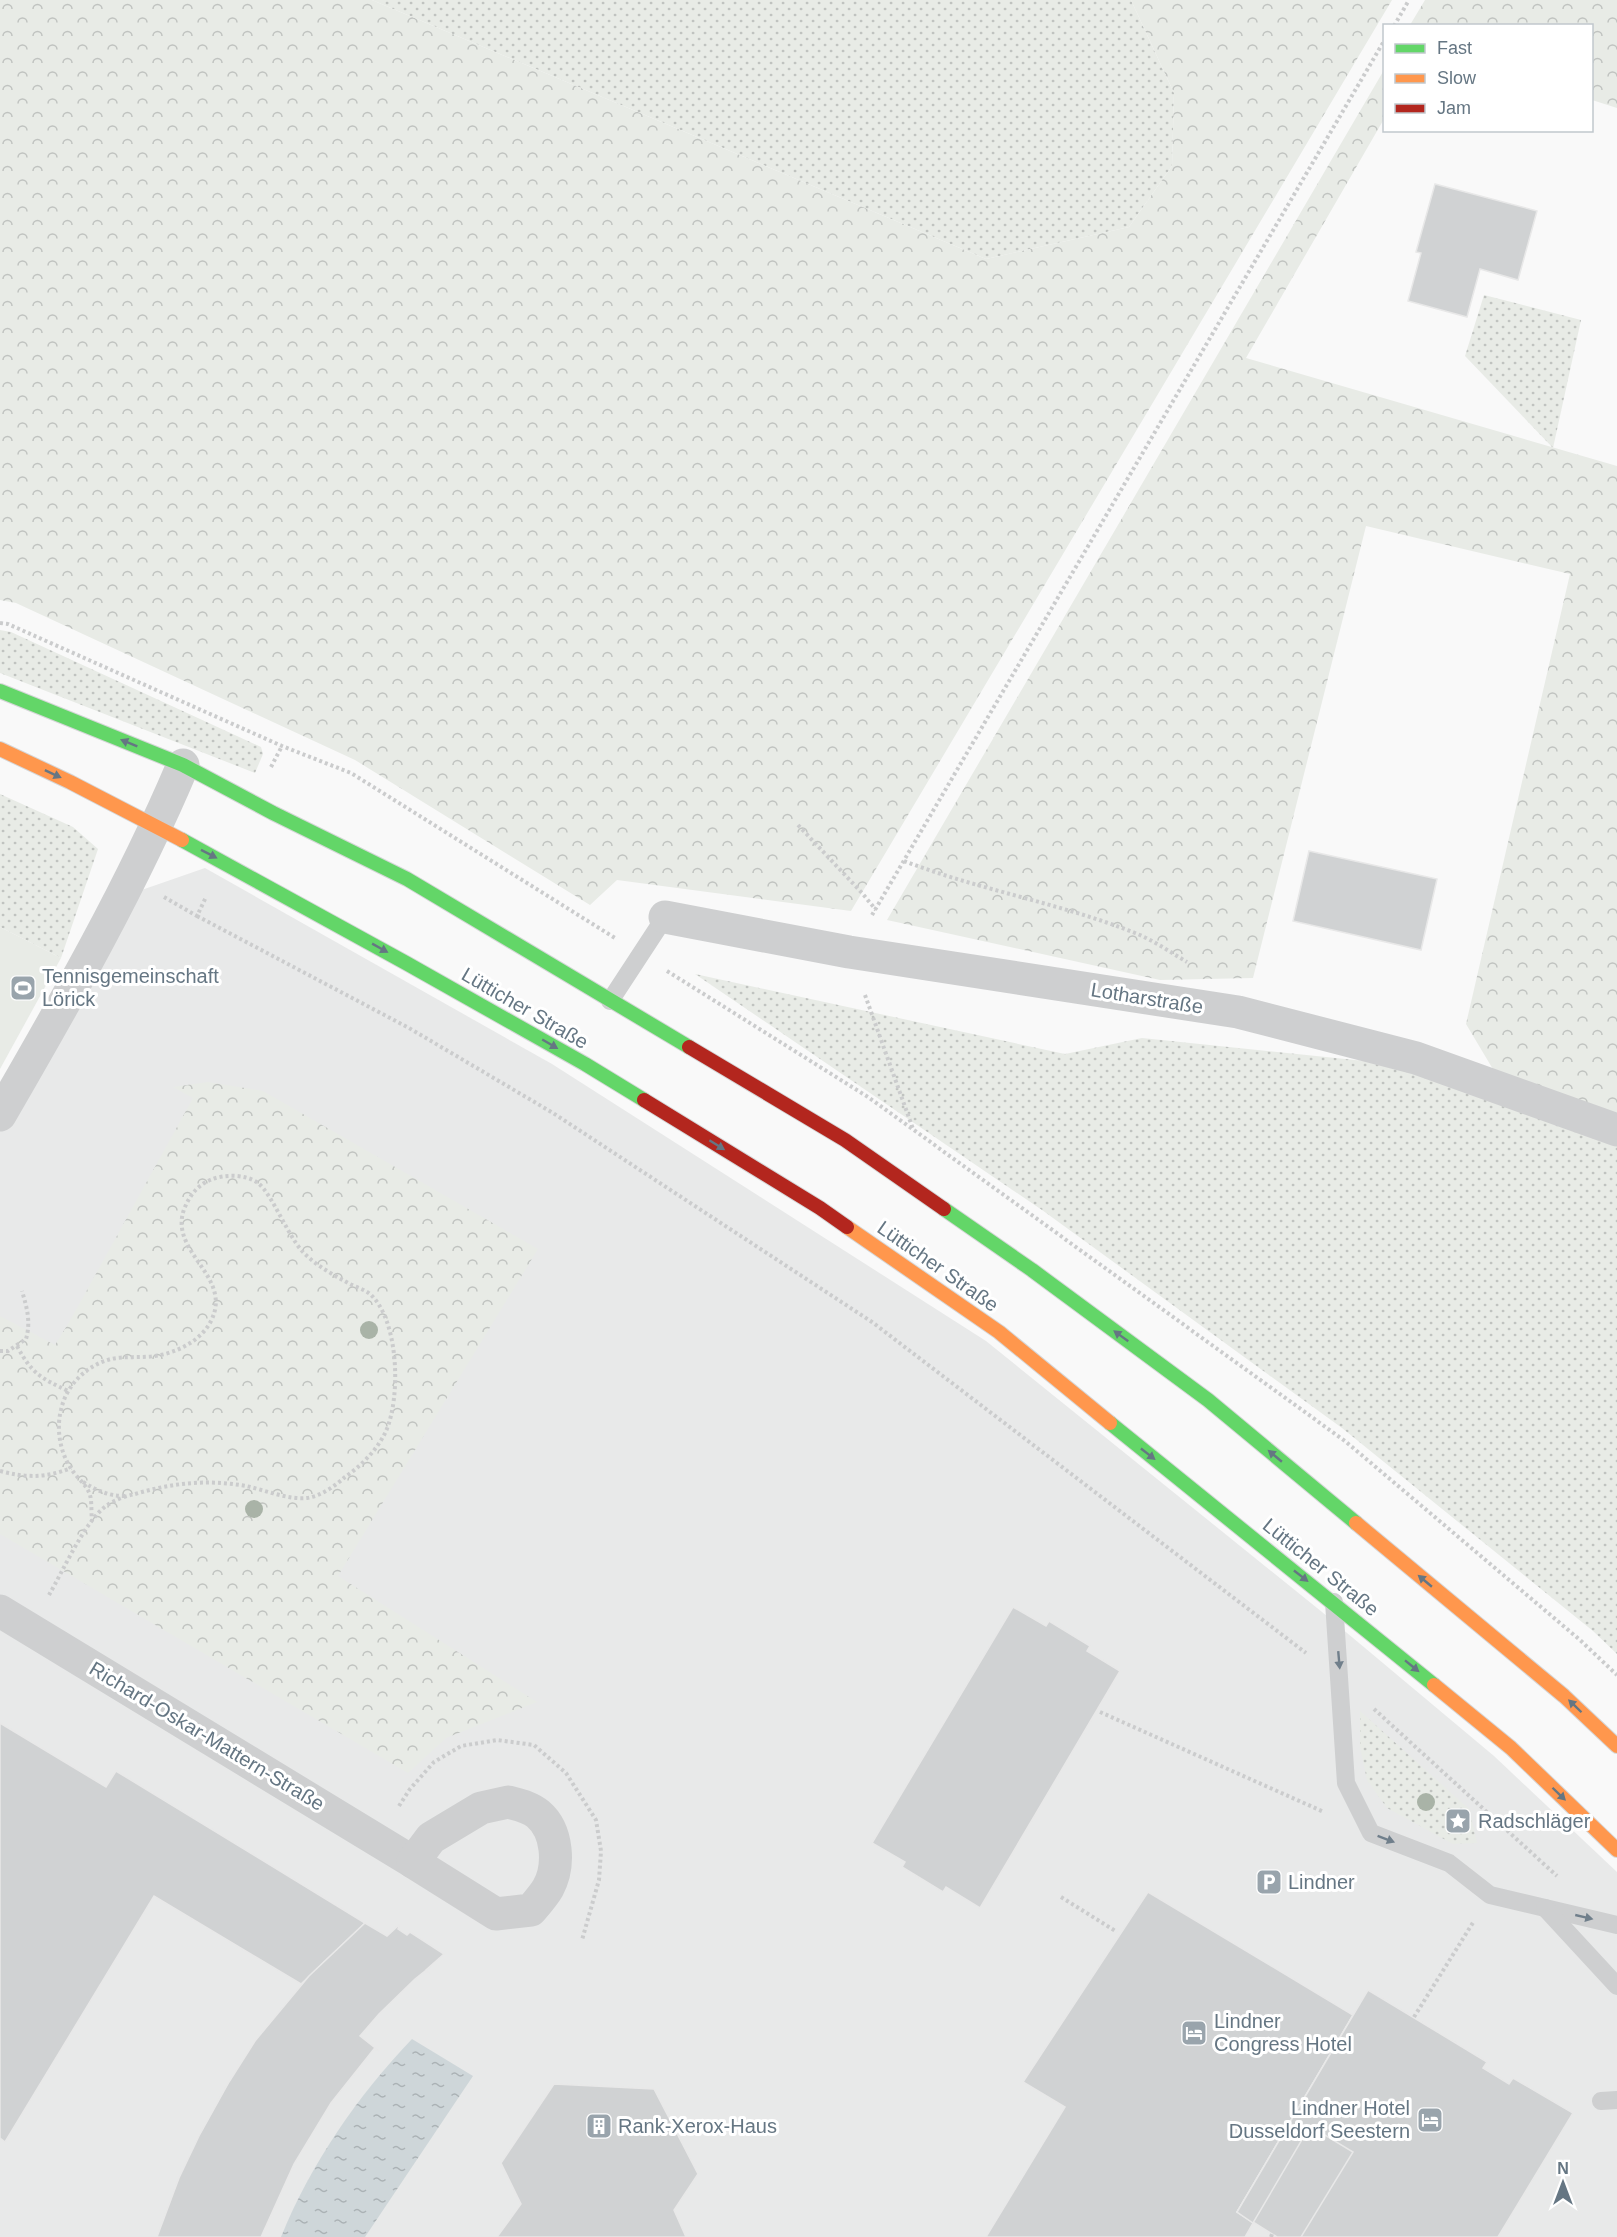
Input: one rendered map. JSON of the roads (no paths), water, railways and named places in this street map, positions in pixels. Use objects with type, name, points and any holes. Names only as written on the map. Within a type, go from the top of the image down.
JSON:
[{"type":"main road","points":[[0,691],[183,765],[273,813],[407,879],[845,1140],[1032,1270],[1208,1400],[1564,1696],[1617,1746]]},
{"type":"main road","name":"Lütticher Straße","points":[[0,749],[70,782],[396,957],[585,1064],[820,1208],[999,1332],[1511,1748],[1617,1850]]},
{"type":"street","points":[[0,1115],[40,1023],[157,828],[183,765]]},
{"type":"street","name":"Lotharstraße","points":[[664,917],[849,952],[1238,1012],[1416,1058],[1617,1130]]},
{"type":"street","name":"Richard-Oskar-Mattern-Straße","points":[[0,1611],[413,1862]]},
{"type":"lane","points":[[610,1001],[664,917]]},
{"type":"lane","points":[[1334,1602],[1346,1783],[1371,1833],[1449,1863],[1490,1895],[1612,1924]]},
{"type":"lane","points":[[1545,1908],[1617,1986]]},
{"type":"water","points":[[412,2039],[473,2076],[365,2237],[281,2237],[306,2184],[337,2132],[373,2083]]},
{"type":"place","name":"Tennisgemeinschaft Lörick","points":[[23,988]]},
{"type":"place","name":"Radschläger","points":[[1458,1821]]},
{"type":"place","name":"Lindner","points":[[1269,1882]]},
{"type":"place","name":"Lindner Congress Hotel","points":[[1194,2033]]},
{"type":"place","name":"Lindner Hotel Dusseldorf Seestern","points":[[1430,2120]]},
{"type":"place","name":"Rank-Xerox-Haus","points":[[599,2126]]}]
